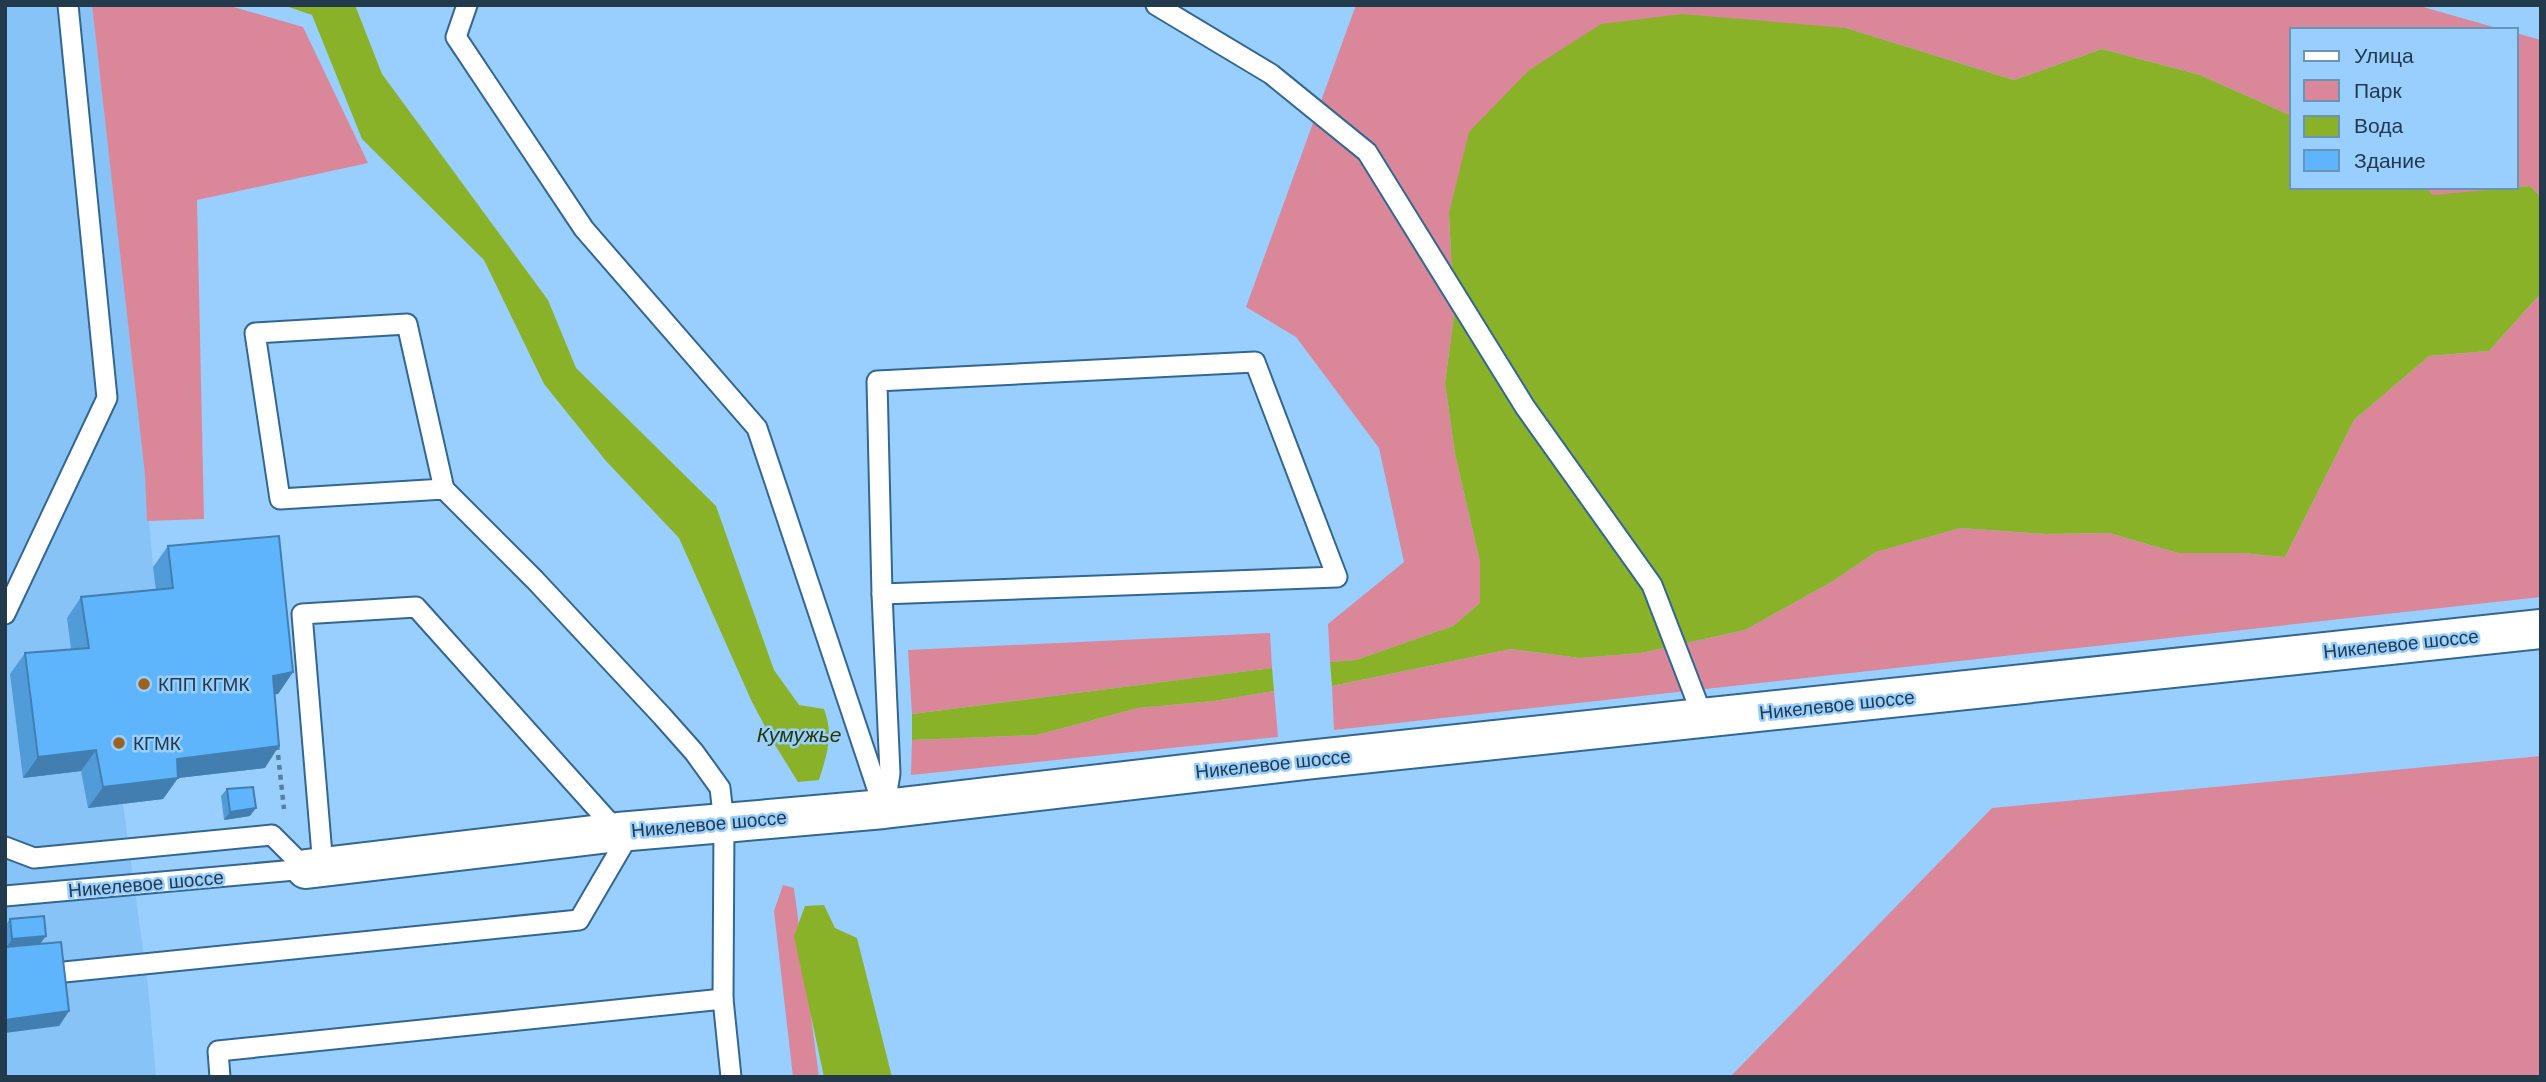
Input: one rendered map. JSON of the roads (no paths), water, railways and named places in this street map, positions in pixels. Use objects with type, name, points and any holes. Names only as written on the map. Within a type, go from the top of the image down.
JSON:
[{"type":"street","name":"Никелевое шоссе","points":[[315,868],[625,832],[884,809],[1306,760],[1704,720],[2541,629]]},
{"type":"lane","points":[[5,614],[107,398],[68,5]]},
{"type":"lane","points":[[467,5],[456,37],[584,229],[757,428],[884,809]]},
{"type":"lane","points":[[1156,5],[1271,74],[1367,152],[1525,407],[1651,585],[1704,720]]},
{"type":"lane","points":[[444,489],[280,499],[255,333],[407,324],[444,489],[535,580],[694,752],[720,788],[724,824],[723,999],[731,1077]]},
{"type":"lane","points":[[882,594],[1337,577],[1255,362],[877,382],[882,594],[890,773],[884,809]]},
{"type":"lane","points":[[5,978],[579,920],[625,832],[416,607],[302,614],[315,868]]},
{"type":"lane","points":[[5,847],[34,858],[272,835],[315,868]]},
{"type":"lane","name":"Никелевое шоссе","points":[[5,896],[315,868]]},
{"type":"lane","points":[[219,1077],[218,1051],[723,999]]},
{"type":"water","name":"Кумужье","points":[[283,5],[355,5],[382,74],[548,300],[576,368],[716,506],[774,670],[799,705],[824,709],[829,736],[819,780],[798,782],[775,745],[752,702],[679,538],[606,461],[544,384],[484,260],[362,139],[312,15]]},
{"type":"water","points":[[1682,14],[1846,28],[2014,80],[2102,49],[2200,75],[2290,115],[2290,189],[2427,189],[2433,195],[2530,186],[2541,197],[2541,293],[2489,351],[2429,356],[2354,420],[2285,557],[2241,553],[2178,553],[2109,533],[2045,534],[1960,528],[1876,552],[1833,581],[1745,630],[1641,653],[1580,658],[1511,649],[1332,686],[1330,662],[1356,660],[1453,626],[1480,603],[1480,562],[1455,454],[1445,383],[1454,315],[1449,213],[1469,132],[1528,71],[1601,24]]},
{"type":"water","points":[[1272,668],[1274,691],[1214,701],[1138,708],[1037,735],[912,740],[912,714]]},
{"type":"water","points":[[824,905],[835,928],[857,938],[892,1077],[824,1077],[794,936],[805,906]]},
{"type":"place","name":"КПП КГМК","points":[[144,684]]},
{"type":"place","name":"КГМК","points":[[119,743]]}]
